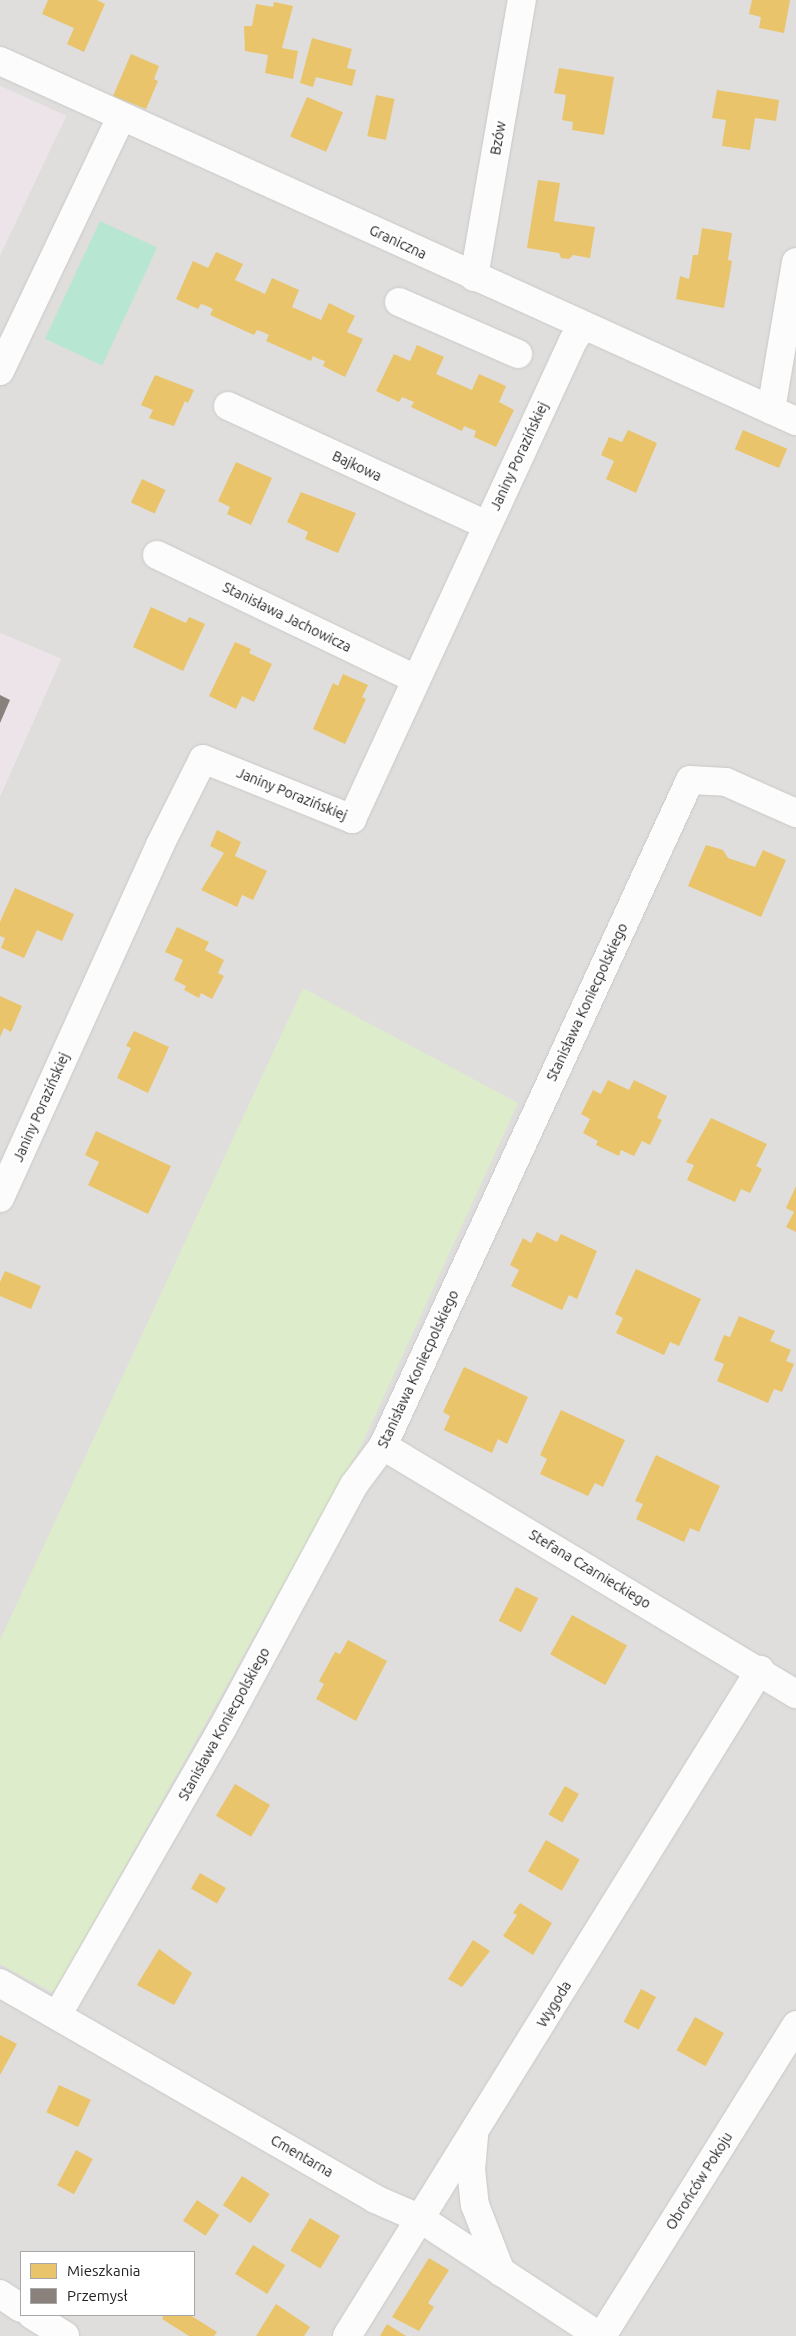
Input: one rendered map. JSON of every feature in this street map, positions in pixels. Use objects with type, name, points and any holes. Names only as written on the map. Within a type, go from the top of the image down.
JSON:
[{"type":"street","name":"Bzów","points":[[474,277],[522,0]]},
{"type":"street","name":"Graniczna","points":[[2,68],[121,116],[796,421]]},
{"type":"street","points":[[0,371],[121,116]]},
{"type":"street","points":[[771,410],[796,262]]},
{"type":"street","points":[[399,302],[518,354]]},
{"type":"street","name":"Janiny Porazińskiej","points":[[0,1198],[160,845],[203,758],[352,819],[573,341],[583,326]]},
{"type":"street","name":"Bajkowa","points":[[228,406],[487,525]]},
{"type":"street","name":"Stanisława Jachowicza","points":[[157,555],[416,679]]},
{"type":"street","name":"Stanisława Koniecpolskiego","points":[[58,2014],[222,1729],[354,1485],[383,1446],[690,780],[726,782],[796,814]]},
{"type":"street","name":"Stefana Czarnieckiego","points":[[383,1446],[760,1670],[796,1694]]},
{"type":"street","name":"Wygoda","points":[[347,2336],[474,2135],[760,1670]]},
{"type":"street","name":"Cmentarna","points":[[0,1983],[58,2014],[376,2199],[421,2219],[601,2336]]},
{"type":"street","name":"Obrońców Pokoju","points":[[601,2336],[796,2025]]},
{"type":"street","points":[[474,2135],[471,2169],[475,2205],[501,2272]]},
{"type":"street","points":[[0,2294],[20,2307]]},
{"type":"street","points":[[34,2316],[65,2336]]},
{"type":"shaded area","points":[[0,0],[796,0],[796,2336],[0,2336],[0,796],[61,659],[0,633],[0,255],[66,116],[0,86]]},
{"type":"shaded area","points":[[0,86],[66,116],[0,255]]},
{"type":"shaded area","points":[[0,633],[61,659],[0,795]]},
{"type":"green space","points":[[100,221],[157,248],[102,365],[45,339]]},
{"type":"green space","points":[[303,988],[518,1103],[362,1444],[54,1993],[0,1964],[0,1640]]},
{"type":"building: Mieszkania","points":[[48,0],[97,0],[105,4],[84,52],[67,44],[74,28],[42,14]]},
{"type":"building: Mieszkania","points":[[752,0],[790,0],[784,33],[759,28],[761,17],[749,14]]},
{"type":"building: Mieszkania","points":[[274,2],[293,6],[282,48],[298,51],[293,79],[265,73],[268,55],[245,51],[244,26],[252,26],[256,4],[273,7]]},
{"type":"building: Mieszkania","points":[[312,38],[352,49],[347,68],[356,70],[352,86],[316,77],[313,87],[300,83]]},
{"type":"building: Mieszkania","points":[[131,54],[159,66],[154,79],[158,81],[146,109],[113,96]]},
{"type":"building: Mieszkania","points":[[559,68],[614,77],[604,135],[572,130],[573,122],[562,120],[566,95],[554,93]]},
{"type":"building: Mieszkania","points":[[717,90],[779,100],[776,121],[755,118],[750,150],[722,146],[726,120],[712,118]]},
{"type":"building: Mieszkania","points":[[376,95],[395,99],[386,140],[367,136]]},
{"type":"building: Mieszkania","points":[[307,97],[343,112],[326,152],[290,137]]},
{"type":"building: Mieszkania","points":[[538,180],[560,183],[554,221],[595,227],[590,258],[573,255],[569,259],[561,258],[559,253],[527,248]]},
{"type":"building: Mieszkania","points":[[702,228],[732,233],[728,260],[732,261],[724,308],[676,299],[680,276],[689,279],[693,255],[698,255]]},
{"type":"building: Mieszkania","points":[[216,252],[243,264],[235,280],[265,294],[272,278],[299,290],[292,307],[321,320],[329,303],[355,316],[347,332],[363,339],[345,377],[323,366],[325,361],[313,356],[311,361],[266,341],[269,335],[263,332],[257,330],[254,335],[210,315],[213,309],[207,306],[201,304],[198,309],[176,299],[193,261],[208,268]]},
{"type":"building: Mieszkania","points":[[417,345],[444,357],[436,374],[472,390],[479,374],[506,386],[499,402],[514,410],[496,447],[474,437],[476,431],[464,426],[462,431],[411,407],[414,402],[402,397],[399,402],[376,391],[394,354],[410,361]]},
{"type":"building: Mieszkania","points":[[155,375],[194,390],[188,403],[185,401],[174,426],[149,418],[153,410],[141,405]]},
{"type":"building: Mieszkania","points":[[628,430],[657,443],[636,493],[606,479],[614,461],[601,455],[609,437],[622,442]]},
{"type":"building: Mieszkania","points":[[743,430],[787,449],[779,468],[735,449]]},
{"type":"building: Mieszkania","points":[[236,462],[272,478],[251,525],[227,514],[230,507],[218,501]]},
{"type":"building: Mieszkania","points":[[142,479],[166,490],[155,514],[131,503]]},
{"type":"building: Mieszkania","points":[[301,492],[356,513],[338,553],[305,539],[308,532],[287,522]]},
{"type":"building: Mieszkania","points":[[151,607],[186,623],[189,617],[205,624],[183,671],[133,647]]},
{"type":"building: Mieszkania","points":[[235,642],[251,649],[249,653],[272,664],[254,702],[242,696],[236,709],[209,696]]},
{"type":"building: Mieszkania","points":[[343,674],[368,685],[362,697],[366,699],[345,744],[313,729],[333,683],[338,686]]},
{"type":"building: Mieszkania","points":[[217,830],[241,842],[235,856],[267,871],[253,900],[242,895],[237,907],[201,890],[224,853],[210,846]]},
{"type":"building: Mieszkania","points":[[706,845],[723,850],[728,858],[755,867],[763,850],[786,860],[761,917],[688,886]]},
{"type":"building: Mieszkania","points":[[15,888],[74,914],[62,941],[37,930],[24,958],[1,948],[5,938],[0,936],[0,922]]},
{"type":"building: Mieszkania","points":[[177,927],[209,942],[205,950],[224,960],[218,973],[224,976],[212,999],[201,993],[199,998],[184,990],[186,986],[174,980],[183,960],[165,952]]},
{"type":"building: Mieszkania","points":[[0,996],[22,1006],[11,1032],[4,1028],[0,1037]]},
{"type":"building: Mieszkania","points":[[134,1031],[169,1047],[148,1093],[117,1078],[131,1048],[126,1046]]},
{"type":"building: Mieszkania","points":[[608,1080],[629,1090],[634,1080],[667,1096],[657,1118],[662,1120],[650,1145],[642,1141],[634,1156],[621,1150],[619,1156],[596,1145],[598,1141],[583,1133],[590,1119],[581,1114],[593,1090],[601,1094]]},
{"type":"building: Mieszkania","points":[[711,1118],[767,1144],[756,1166],[762,1169],[750,1193],[741,1189],[735,1202],[687,1180],[694,1165],[686,1162]]},
{"type":"building: Mieszkania","points":[[96,1131],[171,1166],[148,1214],[88,1185],[99,1162],[85,1155]]},
{"type":"building: Mieszkania","points":[[796,1186],[796,1232],[786,1227],[794,1212],[786,1208]]},
{"type":"building: Mieszkania","points":[[537,1232],[557,1242],[561,1234],[597,1251],[577,1299],[569,1295],[562,1310],[511,1286],[519,1270],[510,1265],[523,1238],[531,1243]]},
{"type":"building: Mieszkania","points":[[636,1269],[701,1299],[679,1346],[670,1342],[664,1355],[616,1333],[623,1318],[615,1314]]},
{"type":"building: Mieszkania","points":[[5,1271],[41,1286],[31,1309],[0,1296],[0,1282]]},
{"type":"building: Mieszkania","points":[[739,1316],[775,1331],[770,1341],[791,1350],[786,1361],[794,1364],[782,1392],[774,1389],[768,1403],[717,1381],[724,1364],[714,1360],[724,1335],[730,1337]]},
{"type":"building: Mieszkania","points":[[464,1367],[528,1397],[507,1444],[498,1439],[492,1453],[444,1430],[450,1416],[443,1412]]},
{"type":"building: Mieszkania","points":[[561,1410],[625,1440],[603,1487],[595,1483],[588,1496],[540,1474],[547,1459],[540,1455]]},
{"type":"building: Mieszkania","points":[[656,1455],[720,1486],[699,1532],[690,1528],[684,1542],[636,1519],[643,1504],[635,1501]]},
{"type":"building: Mieszkania","points":[[516,1587],[538,1598],[521,1632],[499,1621]]},
{"type":"building: Mieszkania","points":[[572,1615],[627,1646],[605,1685],[550,1654]]},
{"type":"building: Mieszkania","points":[[348,1640],[387,1661],[356,1721],[316,1699],[324,1684],[319,1681],[335,1652],[340,1654]]},
{"type":"building: Mieszkania","points":[[235,1784],[270,1805],[251,1837],[216,1816]]},
{"type":"building: Mieszkania","points":[[565,1786],[579,1794],[562,1823],[548,1815]]},
{"type":"building: Mieszkania","points":[[546,1840],[580,1860],[562,1891],[528,1871]]},
{"type":"building: Mieszkania","points":[[200,1873],[226,1888],[217,1904],[191,1889]]},
{"type":"building: Mieszkania","points":[[520,1903],[552,1923],[533,1955],[503,1936],[517,1915],[513,1913]]},
{"type":"building: Mieszkania","points":[[473,1940],[490,1951],[462,1987],[448,1979]]},
{"type":"building: Mieszkania","points":[[159,1949],[192,1973],[174,2005],[137,1985]]},
{"type":"building: Mieszkania","points":[[641,1989],[656,1997],[639,2030],[624,2022]]},
{"type":"building: Mieszkania","points":[[695,2017],[724,2033],[705,2066],[677,2050]]},
{"type":"building: Mieszkania","points":[[0,2035],[17,2044],[0,2075]]},
{"type":"building: Mieszkania","points":[[59,2085],[91,2100],[78,2127],[46,2112]]},
{"type":"building: Mieszkania","points":[[76,2150],[93,2159],[74,2194],[57,2185]]},
{"type":"building: Mieszkania","points":[[242,2176],[270,2194],[251,2223],[223,2205]]},
{"type":"building: Mieszkania","points":[[197,2200],[219,2215],[205,2236],[183,2221]]},
{"type":"building: Mieszkania","points":[[310,2218],[340,2236],[320,2269],[290,2251]]},
{"type":"building: Mieszkania","points":[[253,2245],[285,2265],[267,2294],[235,2274]]},
{"type":"building: Mieszkania","points":[[429,2258],[449,2270],[428,2303],[434,2307],[419,2331],[392,2317]]},
{"type":"building: Mieszkania","points":[[276,2304],[310,2327],[304,2336],[256,2336]]},
{"type":"building: Mieszkania","points":[[164,2316],[192,2316],[217,2332],[214,2336],[189,2336],[162,2319]]},
{"type":"building: Mieszkania","points":[[387,2324],[406,2336],[380,2336]]},
{"type":"building: Przemysł","points":[[0,695],[10,700],[0,723]]}]
